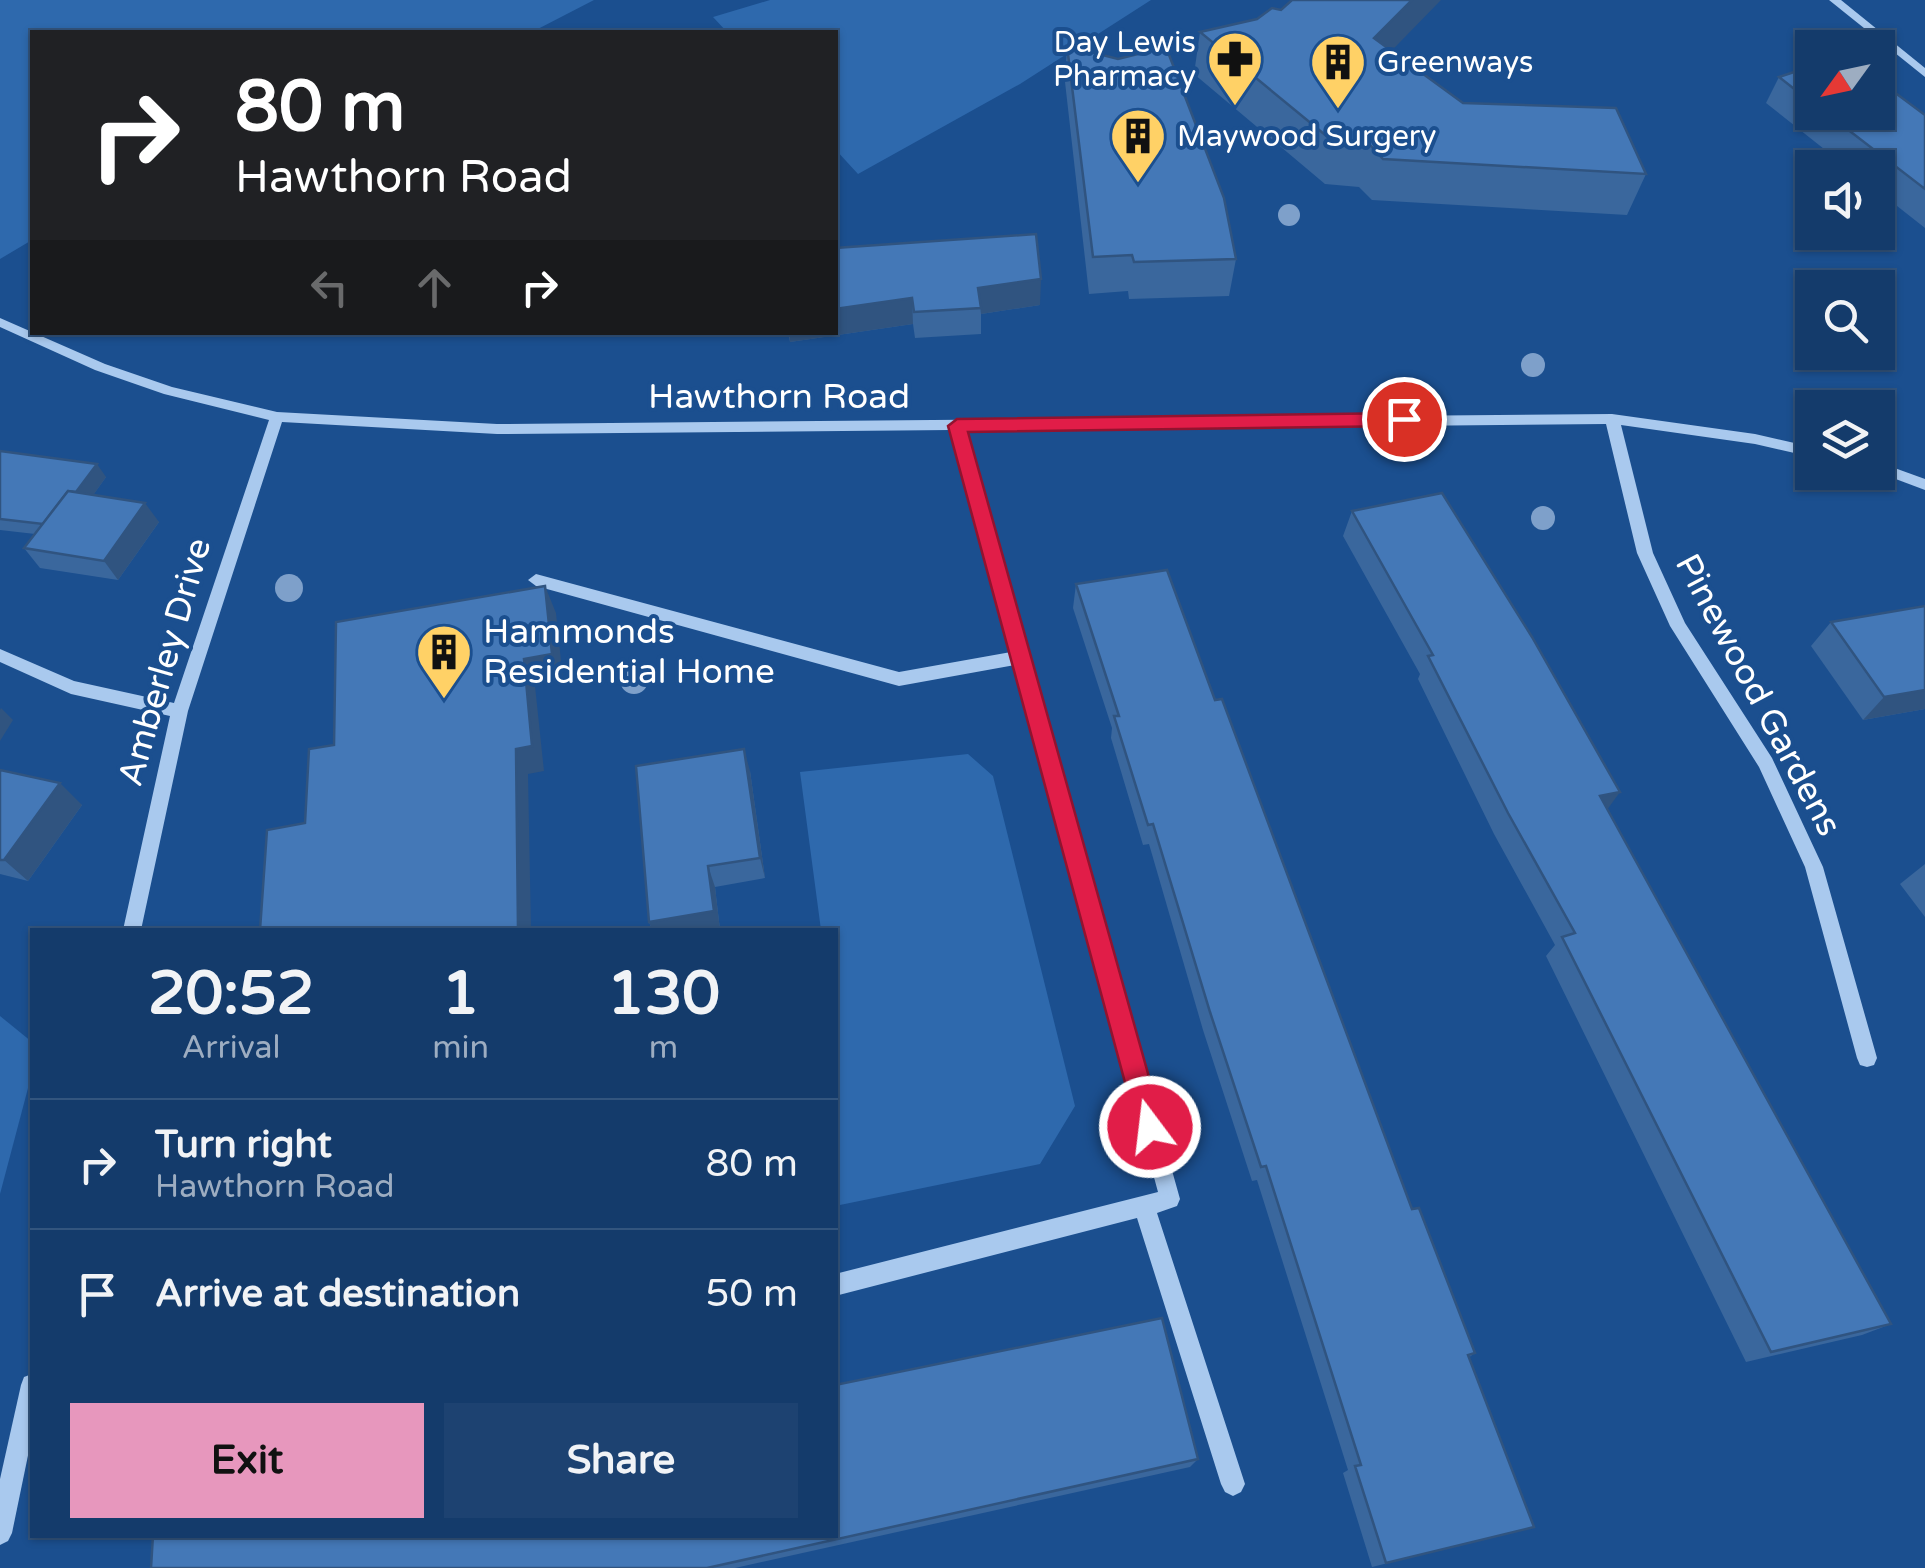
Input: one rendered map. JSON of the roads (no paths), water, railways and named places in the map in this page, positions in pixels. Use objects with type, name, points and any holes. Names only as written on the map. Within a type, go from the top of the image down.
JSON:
[{"type":"street","points":[[1834,0],[1925,74]]},
{"type":"street","name":"Hawthorn Road","points":[[0,322],[100,367],[169,392],[277,418],[497,429],[1612,419],[1795,448]]},
{"type":"street","name":"Amberley Drive","points":[[132,928],[180,711],[277,418]]},
{"type":"street","name":"Pinewood Gardens","points":[[1612,419],[1645,553],[1706,673],[1766,763],[1814,867],[1867,1058]]},
{"type":"street","points":[[838,1284],[1170,1199],[957,426]]},
{"type":"street","points":[[1895,474],[1925,486]]},
{"type":"street","points":[[536,580],[899,679],[1021,657]]},
{"type":"street","points":[[0,655],[71,686],[180,711]]},
{"type":"street","points":[[1144,1206],[1233,1484]]},
{"type":"street","points":[[0,1533],[30,1393]]},
{"type":"place","name":"Day Lewis Pharmacy","points":[[1235,108]]},
{"type":"place","name":"Greenways","points":[[1338,111]]},
{"type":"place","name":"Maywood Surgery","points":[[1138,185]]},
{"type":"place","name":"Hammonds Residential Home","points":[[444,701]]}]
